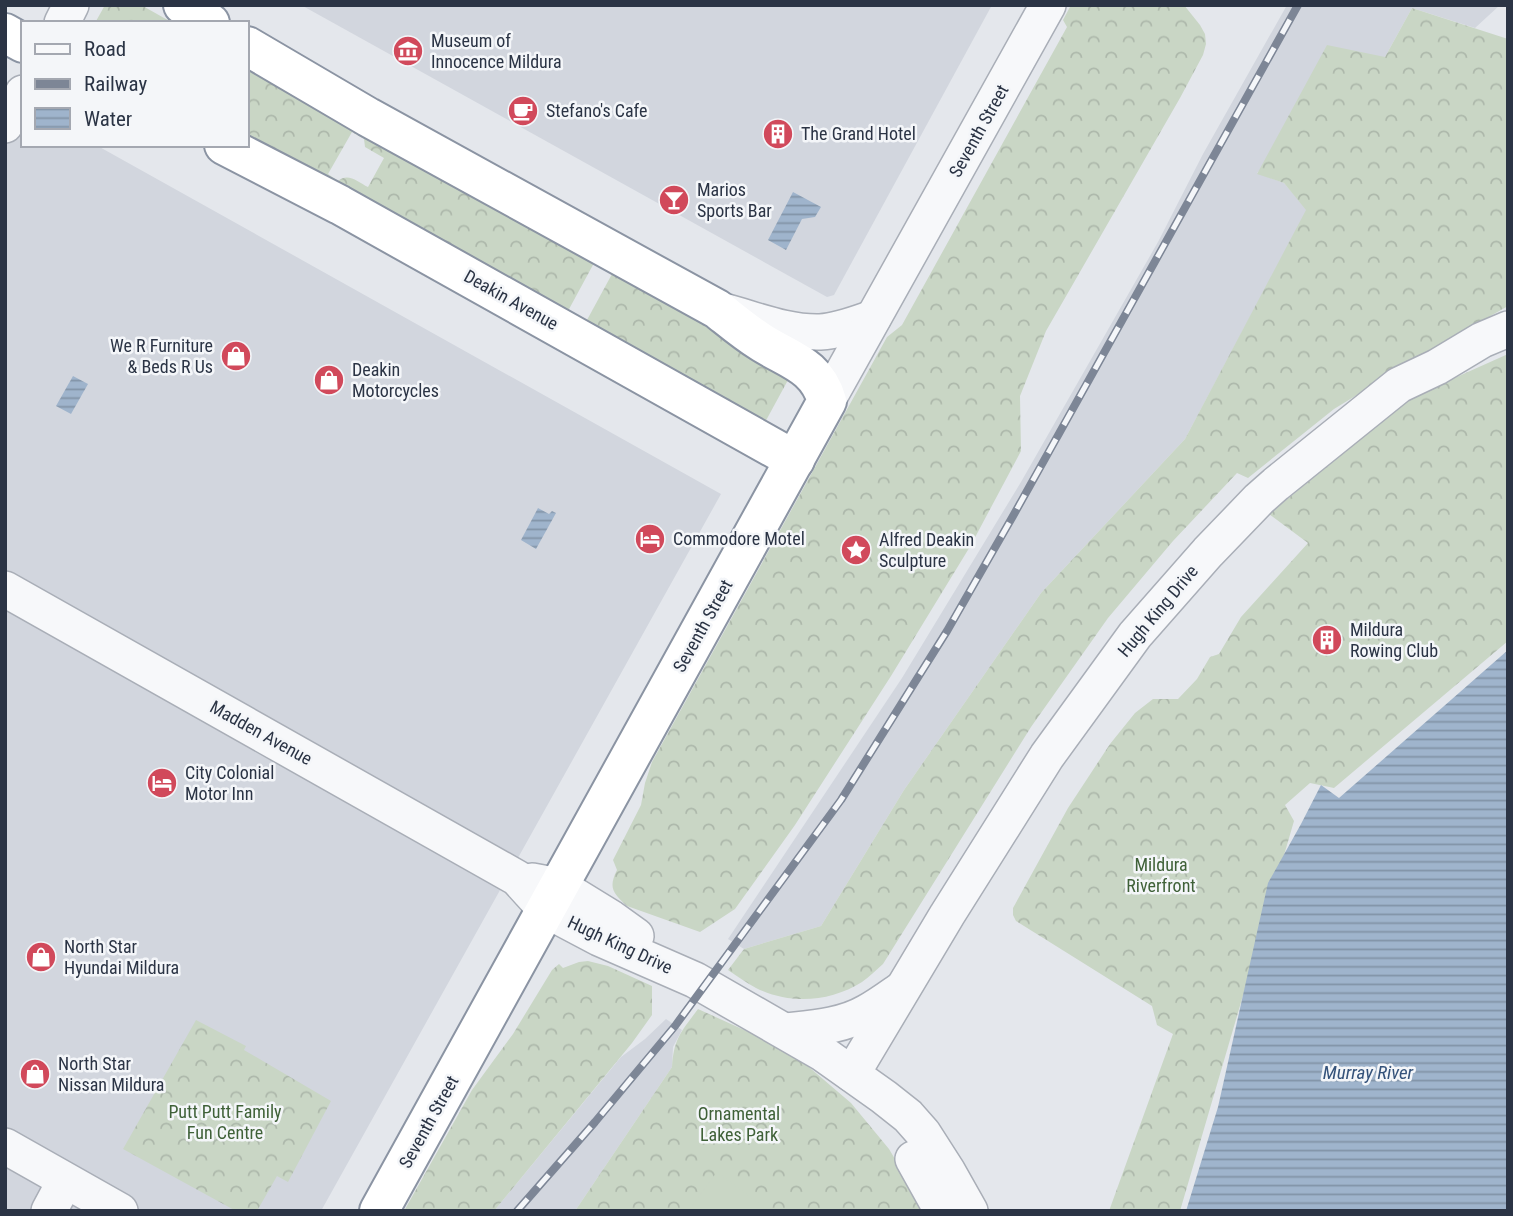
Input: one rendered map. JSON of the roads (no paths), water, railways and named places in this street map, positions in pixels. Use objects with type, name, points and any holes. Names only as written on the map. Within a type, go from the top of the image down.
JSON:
[{"type":"highway","points":[[183,5],[207,21]]},
{"type":"highway","points":[[5,33],[21,42]]},
{"type":"highway","points":[[248,47],[380,124],[717,309],[753,337],[810,371],[821,386],[827,401]]},
{"type":"highway","name":"Deakin Avenue","points":[[228,147],[303,184],[795,460]]},
{"type":"highway","name":"Seventh Street","points":[[379,1211],[827,401]]},
{"type":"street","points":[[63,21],[71,5]]},
{"type":"street","name":"Seventh Street","points":[[827,401],[1048,5]]},
{"type":"street","points":[[5,125],[21,97]]},
{"type":"street","points":[[717,309],[806,331],[834,330],[873,318]]},
{"type":"street","name":"Hugh King Drive","points":[[852,1074],[1046,756],[1135,635],[1208,552],[1276,484],[1399,385],[1508,329]]},
{"type":"street","name":"Madden Avenue","points":[[5,589],[553,898]]},
{"type":"street","name":"Hugh King Drive","points":[[553,898],[599,938],[695,980],[786,1031],[899,1108],[915,1124],[948,1172],[970,1211]]},
{"type":"street","name":"Hugh King Drive","points":[[786,1031],[846,1021],[867,1013],[905,987]]},
{"type":"street","name":"Hugh King Drive","points":[[852,1074],[905,1148],[942,1211]]},
{"type":"street","points":[[5,1146],[57,1196],[120,1211]]},
{"type":"water","points":[[793,192],[821,207],[815,217],[802,219],[786,250],[768,240]]},
{"type":"water","points":[[73,376],[88,384],[71,414],[56,406]]},
{"type":"water","points":[[538,508],[549,514],[552,511],[556,513],[536,549],[521,540]]},
{"type":"water","name":"Murray River","points":[[1508,650],[1508,1211],[1186,1211],[1218,1107],[1268,883],[1321,785],[1339,798]]},
{"type":"railway","points":[[517,1211],[675,1026],[841,800],[947,631],[1298,5]]},
{"type":"place","name":"Museum of Innocence Mildura","points":[[408,51]]},
{"type":"place","name":"Stefano's Cafe","points":[[523,111]]},
{"type":"place","name":"The Grand Hotel","points":[[778,134]]},
{"type":"place","name":"Marios Sports Bar","points":[[674,200]]},
{"type":"place","name":"We R Furniture & Beds R Us","points":[[236,356]]},
{"type":"place","name":"Deakin Motorcycles","points":[[329,380]]},
{"type":"place","name":"Commodore Motel","points":[[650,539]]},
{"type":"place","name":"Alfred Deakin Sculpture","points":[[856,550]]},
{"type":"place","name":"Mildura Rowing Club","points":[[1327,640]]},
{"type":"place","name":"City Colonial Motor Inn","points":[[162,783]]},
{"type":"place","name":"North Star Hyundai Mildura","points":[[41,957]]},
{"type":"place","name":"North Star Nissan Mildura","points":[[35,1074]]},
{"type":"park label","name":"Mildura Riverfront","points":[[1161,875]]},
{"type":"park label","name":"Putt Putt Family Fun Centre","points":[[225,1122]]},
{"type":"park label","name":"Ornamental Lakes Park","points":[[739,1124]]}]
